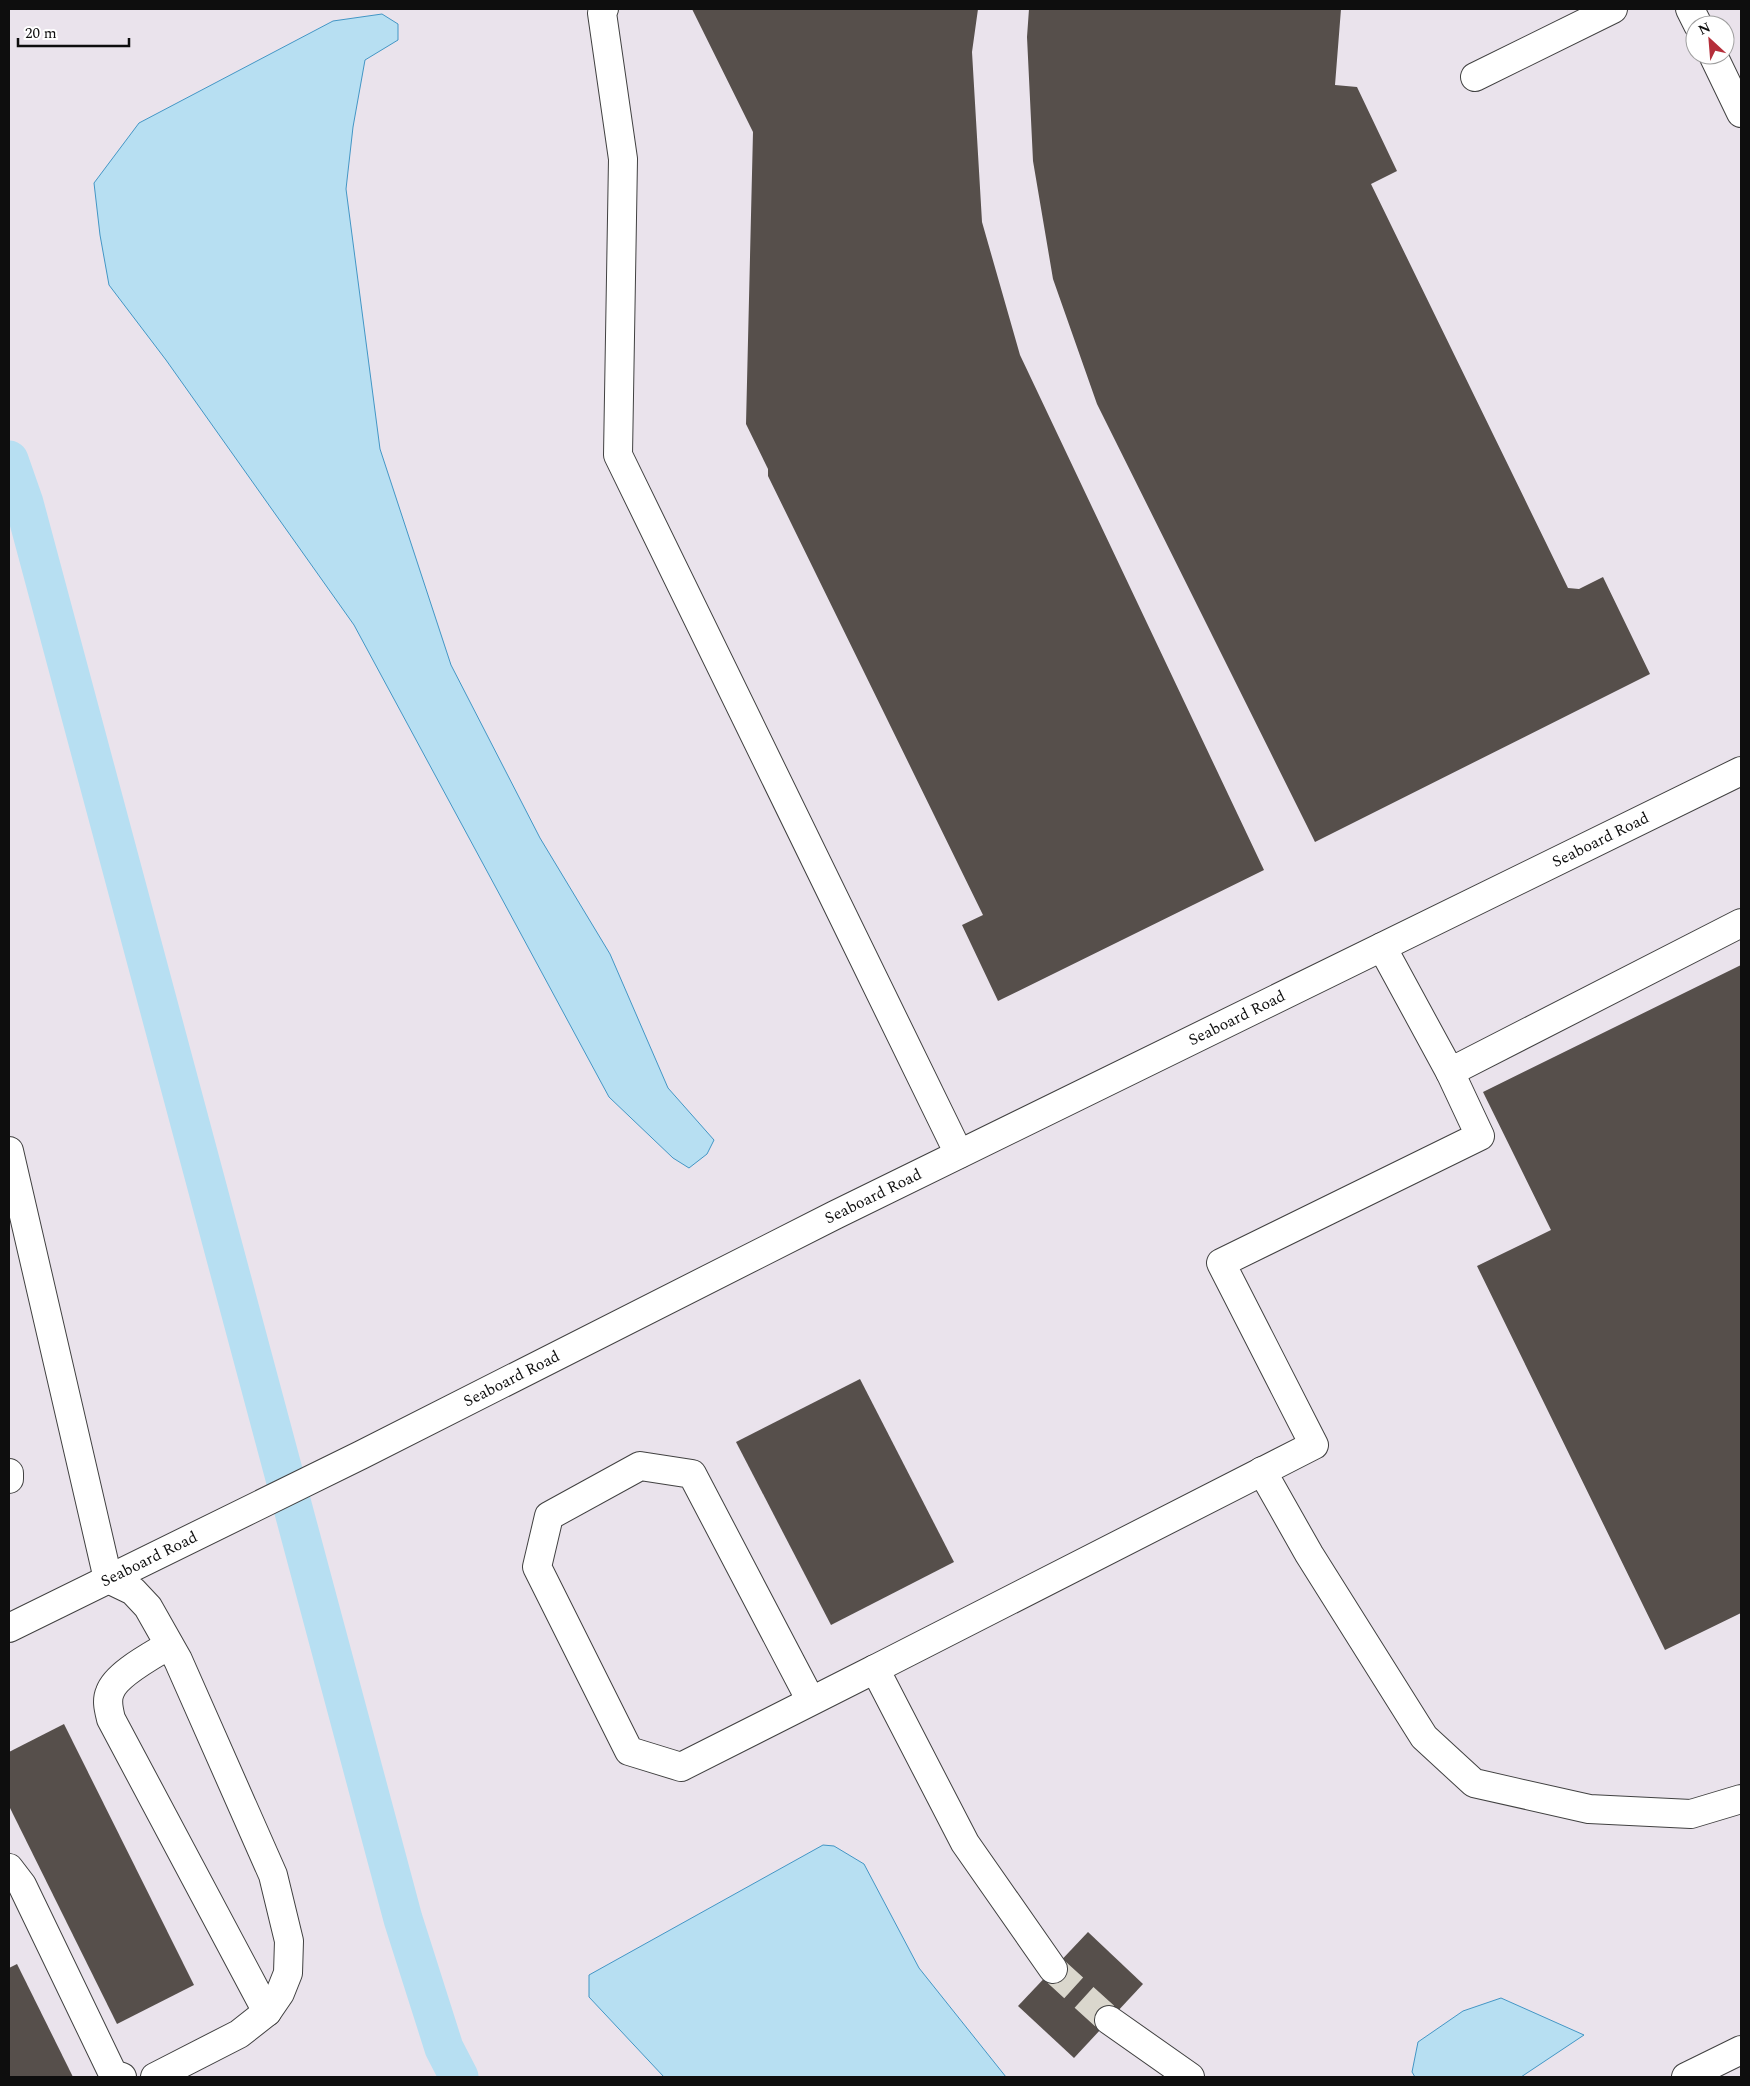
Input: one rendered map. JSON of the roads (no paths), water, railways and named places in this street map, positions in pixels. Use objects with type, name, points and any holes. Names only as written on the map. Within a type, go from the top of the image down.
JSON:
[{"type":"street","points":[[604,9],[602,13],[623,159],[618,455],[959,1154]]},
{"type":"street","points":[[1475,77],[1613,9]]},
{"type":"street","points":[[1718,65],[1741,113]]},
{"type":"street","name":"Seaboard Road","points":[[9,1628],[361,1455],[959,1154],[1741,771]]},
{"type":"street","points":[[1450,1072],[1741,923]]},
{"type":"street","points":[[811,1701],[692,1474],[640,1466],[549,1516],[537,1568],[629,1751],[681,1767],[875,1669],[1314,1445],[1221,1263],[1480,1136],[1450,1072],[1382,947]]},
{"type":"street","points":[[9,1151],[108,1579],[134,1591],[148,1607],[178,1660],[273,1875],[289,1941],[288,1973],[280,1993],[267,2012],[239,2034],[155,2077]]},
{"type":"street","points":[[1262,1471],[1309,1554],[1424,1736],[1474,1783],[1589,1809],[1691,1814],[1741,1799]]},
{"type":"street","points":[[9,1473],[9,1478]]},
{"type":"street","points":[[169,1645],[116,1682],[110,1691],[107,1702],[111,1719],[267,2012]]},
{"type":"street","points":[[875,1669],[964,1843],[1053,1969]]},
{"type":"street","points":[[9,1868],[22,1885],[113,2074],[122,2077]]},
{"type":"street","points":[[1109,2020],[1190,2077]]},
{"type":"street","points":[[1686,2077],[1741,2050]]},
{"type":"water","points":[[382,14],[398,24],[398,40],[365,60],[353,127],[346,189],[380,449],[451,665],[540,838],[610,954],[668,1088],[714,1140],[707,1154],[689,1168],[673,1158],[609,1097],[354,625],[166,360],[109,285],[100,235],[94,183],[139,123],[333,21]]},
{"type":"water","points":[[823,1845],[834,1846],[864,1864],[919,1968],[1006,2077],[664,2077],[589,1997],[589,1975]]},
{"type":"water","points":[[1501,1998],[1584,2035],[1521,2077],[1415,2077],[1412,2072],[1418,2042],[1463,2011]]},
{"type":"waterway","points":[[9,460],[24,503],[403,1919],[444,2048],[459,2077]]},
{"type":"tunnel","points":[[1053,1969],[1109,2020]]}]
